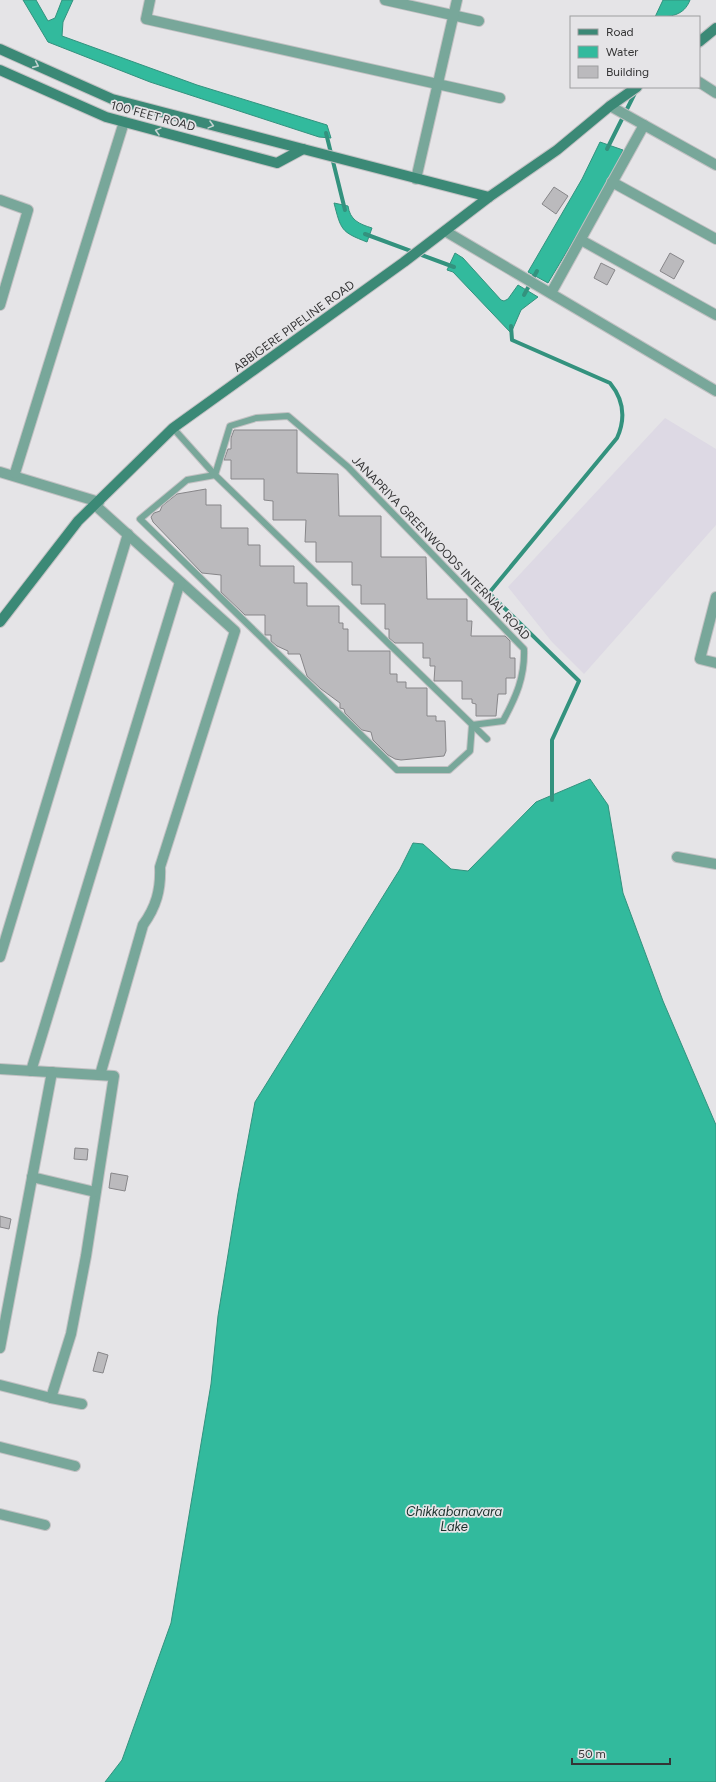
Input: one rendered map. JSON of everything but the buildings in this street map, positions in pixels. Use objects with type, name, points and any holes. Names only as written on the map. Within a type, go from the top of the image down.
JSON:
[{"type":"main road","points":[[700,41],[716,28]]},
{"type":"main road","name":"100 FEET ROAD","points":[[0,49],[112,99],[489,197]]},
{"type":"main road","name":"100 FEET ROAD","points":[[0,70],[106,117],[277,162],[303,149]]},
{"type":"main road","name":"ABBIGERE PIPELINE ROAD","points":[[0,622],[78,522],[173,428],[404,262],[489,197],[557,150],[610,106],[636,88]]},
{"type":"street","points":[[150,0],[146,19],[500,98]]},
{"type":"street","points":[[385,0],[479,21]]},
{"type":"street","points":[[416,178],[457,0]]},
{"type":"street","points":[[700,83],[716,93]]},
{"type":"street","points":[[610,106],[716,165]]},
{"type":"street","points":[[15,474],[124,122]]},
{"type":"street","points":[[551,293],[644,125]]},
{"type":"street","points":[[612,182],[716,239]]},
{"type":"street","points":[[0,200],[28,210],[0,305]]},
{"type":"street","points":[[445,231],[716,391]]},
{"type":"street","points":[[581,240],[716,315]]},
{"type":"street","points":[[0,472],[97,503],[128,534],[235,631],[160,867],[159,894],[143,925],[100,1075]]},
{"type":"street","points":[[0,957],[128,534]]},
{"type":"street","points":[[31,1071],[180,582]]},
{"type":"street","points":[[716,597],[700,659],[716,663]]},
{"type":"street","points":[[677,857],[716,864]]},
{"type":"street","points":[[0,1069],[114,1076],[86,1256],[71,1334],[51,1398]]},
{"type":"street","points":[[0,1348],[52,1072]]},
{"type":"street","points":[[32,1177],[96,1192]]},
{"type":"street","points":[[0,1385],[82,1404]]},
{"type":"street","points":[[0,1447],[75,1466]]},
{"type":"street","points":[[0,1514],[45,1525]]},
{"type":"lane","name":"JANAPRIYA GREENWOODS INTERNAL ROAD","points":[[215,474],[230,426],[256,418],[288,416],[348,467],[524,649],[525,664],[516,697],[503,720],[472,725]]},
{"type":"lane","points":[[173,428],[215,474],[487,739]]},
{"type":"lane","points":[[215,474],[187,480],[140,519],[397,770],[449,770],[470,751],[472,725]]},
{"type":"shaded area","points":[[665,418],[716,449],[716,525],[584,674],[552,642],[508,587]]},
{"type":"water","points":[[23,0],[36,0],[48,21],[55,18],[62,0],[73,0],[63,22],[62,36],[197,85],[327,125],[331,138],[319,137],[150,82],[48,42]]},
{"type":"water","points":[[663,0],[690,0],[684,9],[676,14],[671,16],[655,16]]},
{"type":"water","points":[[600,142],[623,150],[609,181],[548,283],[528,272],[582,179]]},
{"type":"water","points":[[334,203],[348,206],[351,215],[356,221],[372,228],[367,242],[343,229],[338,219]]},
{"type":"water","points":[[455,253],[463,258],[501,300],[504,301],[508,299],[518,285],[538,297],[521,310],[511,333],[453,272],[447,270]]},
{"type":"water","name":"Chikkabanavara Lake","points":[[590,779],[608,805],[623,893],[663,1001],[716,1125],[716,1782],[105,1782],[122,1760],[171,1623],[211,1384],[218,1316],[238,1193],[255,1102],[400,869],[413,843],[423,844],[451,869],[468,871],[536,802]]},
{"type":"waterway","points":[[607,149],[636,91]]},
{"type":"waterway","points":[[326,133],[345,210]]},
{"type":"waterway","points":[[365,234],[454,267]]},
{"type":"waterway","points":[[524,295],[537,271]]},
{"type":"waterway","points":[[511,326],[512,340],[610,383],[615,389],[622,409],[622,423],[617,438],[489,593],[579,681],[552,740],[552,800]]}]
